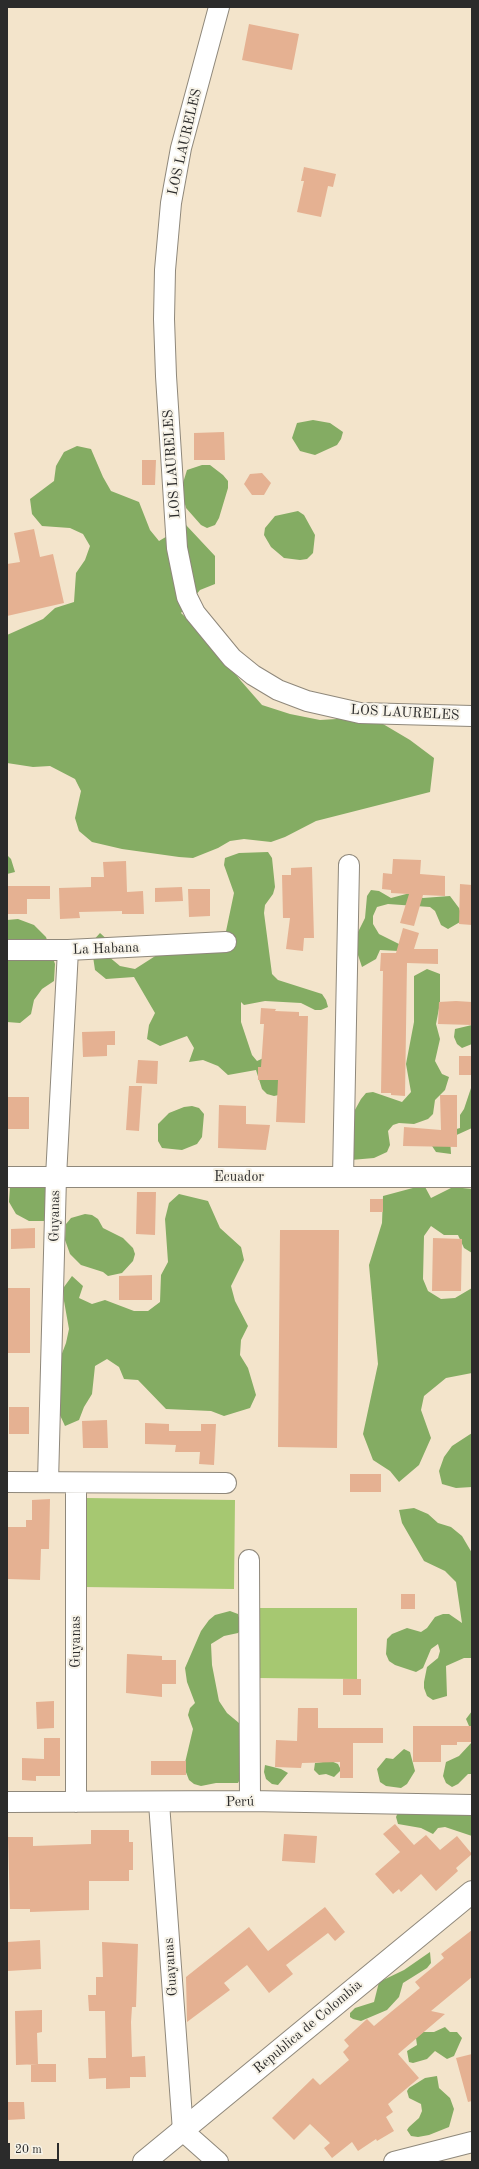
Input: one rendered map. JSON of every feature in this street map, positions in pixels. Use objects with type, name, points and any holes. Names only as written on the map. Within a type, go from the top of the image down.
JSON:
[{"type":"street","name":"LOS LAURELES","points":[[219,7],[181,148],[171,203],[165,270],[165,340],[177,548],[188,597],[195,614],[232,658],[253,675],[278,690],[308,701],[360,713],[472,716]]},
{"type":"street","points":[[343,1177],[349,865]]},
{"type":"street","name":"La Habana","points":[[7,950],[68,950],[226,942]]},
{"type":"street","name":"Guyanas","points":[[48,1482],[56,1177],[68,950]]},
{"type":"street","name":"Ecuador","points":[[7,1177],[472,1177]]},
{"type":"street","points":[[7,1482],[226,1483]]},
{"type":"street","name":"Guyanas","points":[[76,1483],[76,1802]]},
{"type":"street","points":[[249,1560],[250,1801]]},
{"type":"street","name":"Perú","points":[[7,1802],[159,1803],[250,1801],[472,1805]]},
{"type":"street","name":"Guayanas","points":[[159,1803],[183,2131]]},
{"type":"street","name":"Republica de Colombia","points":[[144,2162],[472,1892]]},
{"type":"street","points":[[183,2131],[218,2162]]},
{"type":"street","points":[[394,2162],[472,2142]]},
{"type":"green space","points":[[313,420],[330,423],[343,432],[337,445],[315,455],[300,451],[292,438],[297,423]]},
{"type":"green space","points":[[77,446],[91,449],[103,477],[111,491],[139,502],[150,530],[159,541],[186,525],[215,556],[215,584],[200,590],[181,613],[203,633],[262,705],[290,714],[320,720],[354,718],[383,724],[410,740],[434,758],[430,792],[316,821],[285,837],[271,842],[244,839],[230,841],[218,848],[193,858],[122,849],[92,842],[79,831],[75,818],[81,791],[75,779],[50,766],[33,767],[7,763],[7,635],[43,619],[55,608],[74,602],[76,573],[85,560],[90,546],[83,534],[70,528],[42,526],[32,514],[30,499],[54,481],[56,466],[64,452]]},
{"type":"green space","points":[[202,465],[210,465],[228,481],[228,488],[219,518],[215,525],[207,528],[201,525],[186,508],[182,493],[182,486],[187,470]]},
{"type":"green space","points":[[298,511],[304,515],[315,535],[313,553],[307,559],[300,560],[284,558],[271,547],[264,535],[265,528],[275,516]]},
{"type":"green space","points":[[268,852],[272,858],[275,887],[273,894],[265,905],[264,913],[272,974],[278,980],[322,994],[328,1007],[321,1010],[315,1010],[301,1003],[265,1001],[244,1005],[241,1002],[241,1022],[252,1055],[257,1061],[279,1051],[288,1093],[274,1096],[267,1094],[262,1089],[256,1070],[228,1075],[218,1066],[203,1060],[189,1062],[194,1048],[187,1036],[160,1046],[147,1039],[149,1025],[155,1013],[134,977],[106,979],[95,970],[91,943],[100,933],[111,943],[108,956],[120,966],[135,969],[160,953],[225,936],[234,893],[224,865],[225,858],[239,853]]},
{"type":"green space","points":[[7,855],[11,859],[15,872],[7,874]]},
{"type":"green space","points":[[371,890],[379,891],[391,898],[410,893],[423,898],[450,896],[459,908],[461,914],[460,922],[448,929],[441,925],[435,911],[430,907],[388,904],[377,907],[373,916],[373,924],[379,934],[401,945],[399,951],[380,950],[376,959],[362,967],[355,946],[358,932],[365,918],[367,896]]},
{"type":"green space","points":[[18,919],[34,925],[46,937],[55,964],[54,981],[42,989],[34,1000],[31,1014],[20,1023],[7,1022],[7,920]]},
{"type":"green space","points":[[427,969],[440,974],[440,1003],[436,1024],[440,1039],[435,1061],[442,1074],[449,1077],[445,1090],[435,1100],[433,1114],[428,1119],[414,1124],[399,1123],[393,1125],[388,1131],[390,1145],[387,1152],[374,1158],[351,1160],[346,1126],[366,1093],[373,1092],[402,1102],[411,1092],[406,1064],[414,1022],[414,976]]},
{"type":"green space","points":[[472,1025],[472,1044],[462,1048],[457,1044],[454,1037],[455,1029]]},
{"type":"green space","points":[[472,1085],[472,1128],[450,1138],[451,1154],[436,1152],[432,1146],[453,1130],[460,1128],[460,1115],[464,1109]]},
{"type":"green space","points":[[192,1106],[199,1108],[204,1114],[202,1137],[197,1144],[182,1150],[162,1148],[158,1141],[158,1124],[169,1113],[184,1107]]},
{"type":"green space","points":[[25,1168],[41,1168],[55,1174],[51,1218],[44,1221],[29,1221],[16,1214],[9,1202],[10,1187]]},
{"type":"green space","points":[[424,1185],[431,1198],[453,1187],[472,1189],[472,1253],[464,1248],[458,1235],[444,1235],[431,1226],[424,1236],[423,1279],[428,1291],[441,1299],[455,1298],[472,1288],[472,1373],[446,1378],[424,1396],[421,1410],[431,1438],[419,1465],[399,1482],[390,1471],[373,1460],[363,1434],[378,1364],[369,1265],[382,1223],[383,1196]]},
{"type":"green space","points":[[179,1194],[208,1201],[220,1228],[241,1247],[244,1260],[231,1286],[235,1301],[248,1326],[241,1340],[240,1355],[248,1368],[256,1395],[250,1408],[224,1416],[211,1411],[166,1409],[138,1380],[124,1379],[119,1367],[107,1359],[95,1366],[92,1394],[84,1407],[79,1420],[65,1426],[59,1413],[61,1356],[69,1329],[64,1301],[64,1287],[72,1276],[83,1286],[79,1298],[92,1304],[105,1300],[134,1311],[148,1311],[160,1302],[161,1275],[168,1262],[165,1219],[169,1203]]},
{"type":"green space","points":[[85,1214],[92,1215],[98,1219],[103,1228],[123,1238],[133,1248],[135,1254],[133,1261],[122,1273],[108,1276],[103,1272],[81,1265],[70,1254],[65,1240],[66,1224],[71,1218]]},
{"type":"green space","points":[[472,1433],[472,1487],[456,1488],[442,1484],[439,1471],[444,1457],[452,1446]]},
{"type":"green space","points":[[86,1498],[235,1500],[234,1589],[84,1587]]},
{"type":"green space","points":[[414,1508],[428,1514],[438,1523],[451,1527],[462,1536],[472,1553],[472,1658],[464,1658],[446,1666],[447,1696],[433,1700],[427,1696],[424,1688],[424,1682],[427,1667],[438,1658],[440,1651],[438,1644],[431,1649],[423,1668],[416,1672],[395,1665],[389,1661],[386,1654],[387,1639],[392,1634],[407,1628],[421,1632],[427,1628],[435,1617],[443,1614],[449,1614],[462,1623],[456,1582],[445,1571],[424,1561],[402,1523],[399,1510]]},
{"type":"green space","points":[[258,1608],[357,1608],[357,1679],[257,1678]]},
{"type":"green space","points":[[230,1611],[238,1614],[242,1628],[238,1633],[224,1636],[211,1644],[212,1665],[219,1701],[227,1713],[245,1728],[245,1770],[238,1783],[216,1783],[201,1786],[194,1784],[189,1780],[184,1767],[193,1729],[188,1715],[190,1708],[195,1703],[187,1682],[185,1668],[201,1631],[209,1620],[215,1615]]},
{"type":"green space","points":[[472,1711],[472,1733],[466,1719]]},
{"type":"green space","points":[[472,1742],[472,1774],[468,1774],[458,1784],[452,1787],[446,1783],[443,1776],[446,1762],[459,1756]]},
{"type":"green space","points":[[404,1749],[410,1752],[415,1771],[407,1784],[401,1788],[386,1786],[380,1782],[377,1769],[386,1758],[393,1759]]},
{"type":"green space","points":[[331,1761],[338,1764],[341,1770],[334,1777],[326,1774],[319,1775],[314,1770],[315,1763]]},
{"type":"green space","points":[[265,1765],[281,1769],[288,1773],[278,1785],[272,1784],[266,1779],[264,1772]]},
{"type":"green space","points":[[472,1799],[472,1836],[445,1827],[438,1828],[433,1834],[421,1828],[398,1824],[396,1817],[399,1810]]},
{"type":"green space","points":[[430,1952],[431,1963],[427,1968],[403,1983],[399,1997],[387,2010],[361,2021],[350,2017],[350,2013],[355,2008],[374,2002],[379,1982],[404,1970]]},
{"type":"green space","points":[[445,2027],[450,2032],[457,2032],[462,2038],[454,2056],[447,2059],[435,2051],[427,2059],[413,2063],[409,2062],[407,2051],[417,2045],[416,2038],[423,2032],[434,2032]]},
{"type":"green space","points":[[437,2076],[439,2088],[450,2098],[454,2109],[449,2127],[429,2135],[418,2137],[411,2136],[407,2130],[419,2118],[422,2111],[421,2104],[409,2098],[407,2091],[409,2088],[425,2078]]},
{"type":"building","points":[[249,24],[299,34],[292,70],[242,60]]},
{"type":"building","points":[[304,167],[336,174],[333,187],[328,186],[321,217],[297,212],[304,181],[301,181]]},
{"type":"building","points":[[224,432],[225,460],[194,460],[194,433]]},
{"type":"building","points":[[142,460],[156,460],[155,485],[142,485]]},
{"type":"building","points":[[262,473],[271,483],[264,495],[252,495],[244,484],[250,474]]},
{"type":"building","points":[[34,529],[40,557],[53,554],[64,603],[7,616],[7,564],[20,562],[14,533]]},
{"type":"building","points":[[393,859],[421,860],[420,874],[445,876],[445,896],[423,895],[414,926],[400,923],[409,894],[391,893],[391,890],[382,889],[383,873],[392,874]]},
{"type":"building","points":[[126,861],[127,892],[143,891],[144,914],[122,914],[122,911],[79,912],[80,918],[60,919],[59,888],[91,887],[91,877],[104,877],[103,862]]},
{"type":"building","points":[[312,867],[314,938],[304,938],[303,951],[286,949],[290,918],[283,918],[282,875],[291,875],[291,868]]},
{"type":"building","points":[[460,884],[472,885],[472,925],[459,924]]},
{"type":"building","points":[[7,886],[50,886],[50,899],[27,899],[27,914],[7,914]]},
{"type":"building","points":[[182,887],[183,901],[155,902],[155,888]]},
{"type":"building","points":[[188,889],[210,889],[210,916],[189,917]]},
{"type":"building","points":[[403,928],[419,933],[414,949],[438,949],[438,964],[407,963],[405,1096],[391,1095],[391,1093],[381,1093],[383,971],[380,971],[381,953],[396,953]]},
{"type":"building","points":[[439,1002],[472,1002],[472,1025],[438,1024]]},
{"type":"building","points":[[261,1008],[276,1009],[275,1011],[299,1012],[299,1016],[308,1016],[305,1123],[276,1122],[278,1080],[258,1080],[258,1067],[261,1067],[264,1024],[260,1024]]},
{"type":"building","points":[[115,1031],[115,1045],[107,1045],[107,1056],[83,1057],[82,1032]]},
{"type":"building","points":[[459,1056],[472,1056],[472,1075],[459,1075]]},
{"type":"building","points":[[138,1060],[158,1061],[157,1084],[136,1083]]},
{"type":"building","points":[[129,1086],[142,1086],[139,1131],[126,1130]]},
{"type":"building","points":[[440,1095],[457,1095],[457,1147],[403,1146],[404,1127],[441,1130]]},
{"type":"building","points":[[7,1097],[29,1097],[29,1129],[7,1129]]},
{"type":"building","points":[[219,1105],[246,1106],[246,1124],[270,1125],[266,1150],[218,1148]]},
{"type":"building","points":[[137,1192],[156,1192],[155,1235],[136,1234]]},
{"type":"building","points":[[370,1199],[383,1199],[383,1212],[370,1212]]},
{"type":"building","points":[[35,1228],[35,1248],[11,1249],[11,1229]]},
{"type":"building","points":[[280,1230],[339,1230],[337,1448],[278,1447]]},
{"type":"building","points":[[433,1238],[462,1239],[461,1291],[432,1291]]},
{"type":"building","points":[[152,1275],[152,1300],[119,1300],[119,1276]]},
{"type":"building","points":[[7,1288],[30,1288],[30,1353],[7,1353]]},
{"type":"building","points":[[9,1407],[29,1407],[29,1434],[9,1434]]},
{"type":"building","points":[[107,1420],[108,1448],[83,1448],[82,1421]]},
{"type":"building","points":[[145,1423],[169,1424],[169,1431],[201,1431],[201,1424],[216,1424],[214,1465],[199,1464],[200,1452],[175,1452],[176,1445],[145,1444]]},
{"type":"building","points":[[350,1474],[381,1474],[381,1492],[350,1492]]},
{"type":"building","points":[[50,1499],[49,1549],[41,1549],[40,1580],[8,1579],[7,1527],[26,1527],[26,1520],[32,1520],[32,1500]]},
{"type":"building","points":[[401,1594],[415,1594],[415,1609],[401,1609]]},
{"type":"building","points":[[127,1654],[162,1656],[162,1660],[176,1660],[176,1684],[162,1684],[162,1697],[126,1693]]},
{"type":"building","points":[[343,1679],[361,1679],[361,1695],[343,1695]]},
{"type":"building","points":[[54,1701],[54,1728],[37,1729],[36,1702]]},
{"type":"building","points":[[298,1708],[318,1708],[318,1728],[383,1728],[383,1743],[353,1743],[353,1778],[340,1778],[340,1762],[302,1763],[301,1768],[275,1767],[276,1740],[297,1741]]},
{"type":"building","points":[[413,1726],[471,1726],[471,1742],[457,1742],[457,1745],[441,1745],[441,1762],[413,1762]]},
{"type":"building","points":[[44,1738],[60,1738],[60,1776],[36,1776],[36,1781],[22,1780],[22,1758],[44,1759]]},
{"type":"building","points":[[151,1761],[186,1761],[186,1775],[151,1775]]},
{"type":"building","points":[[395,1824],[414,1845],[426,1835],[440,1850],[457,1836],[472,1854],[456,1868],[458,1871],[436,1891],[421,1874],[401,1892],[399,1889],[393,1894],[375,1874],[400,1852],[383,1834]]},
{"type":"building","points":[[91,1830],[129,1830],[129,1842],[133,1842],[133,1870],[129,1870],[129,1881],[89,1881],[89,1910],[30,1912],[30,1909],[10,1909],[8,1837],[33,1837],[33,1846],[91,1844]]},
{"type":"building","points":[[284,1834],[317,1836],[315,1863],[282,1861]]},
{"type":"building","points":[[325,1907],[345,1932],[335,1941],[328,1933],[286,1965],[293,1974],[269,1993],[247,1965],[224,1983],[230,1990],[187,2022],[186,1977],[249,1927],[268,1951]]},
{"type":"building","points":[[472,1930],[472,1977],[431,2011],[445,2014],[398,2054],[419,2078],[388,2104],[393,2112],[386,2117],[394,2131],[377,2141],[376,2139],[358,2151],[352,2142],[332,2158],[324,2148],[330,2143],[310,2124],[294,2140],[272,2118],[313,2078],[320,2085],[349,2060],[343,2052],[349,2046],[344,2040],[367,2019],[374,2026],[420,1988],[415,1982],[444,1958],[441,1954]]},
{"type":"building","points":[[40,1940],[41,1969],[8,1971],[7,1942]]},
{"type":"building","points":[[102,1942],[138,1944],[136,2007],[132,2007],[131,2022],[132,2057],[145,2056],[146,2077],[130,2077],[130,2088],[106,2089],[106,2078],[89,2079],[88,2058],[106,2058],[105,2011],[89,2011],[88,1995],[96,1995],[96,1977],[103,1977]]},
{"type":"building","points":[[42,2010],[42,2032],[37,2033],[38,2064],[16,2065],[15,2011]]},
{"type":"building","points":[[472,2054],[472,2101],[468,2102],[456,2058]]},
{"type":"building","points":[[31,2064],[56,2064],[56,2082],[31,2082]]},
{"type":"building","points":[[7,2102],[24,2102],[25,2119],[7,2120]]}]
